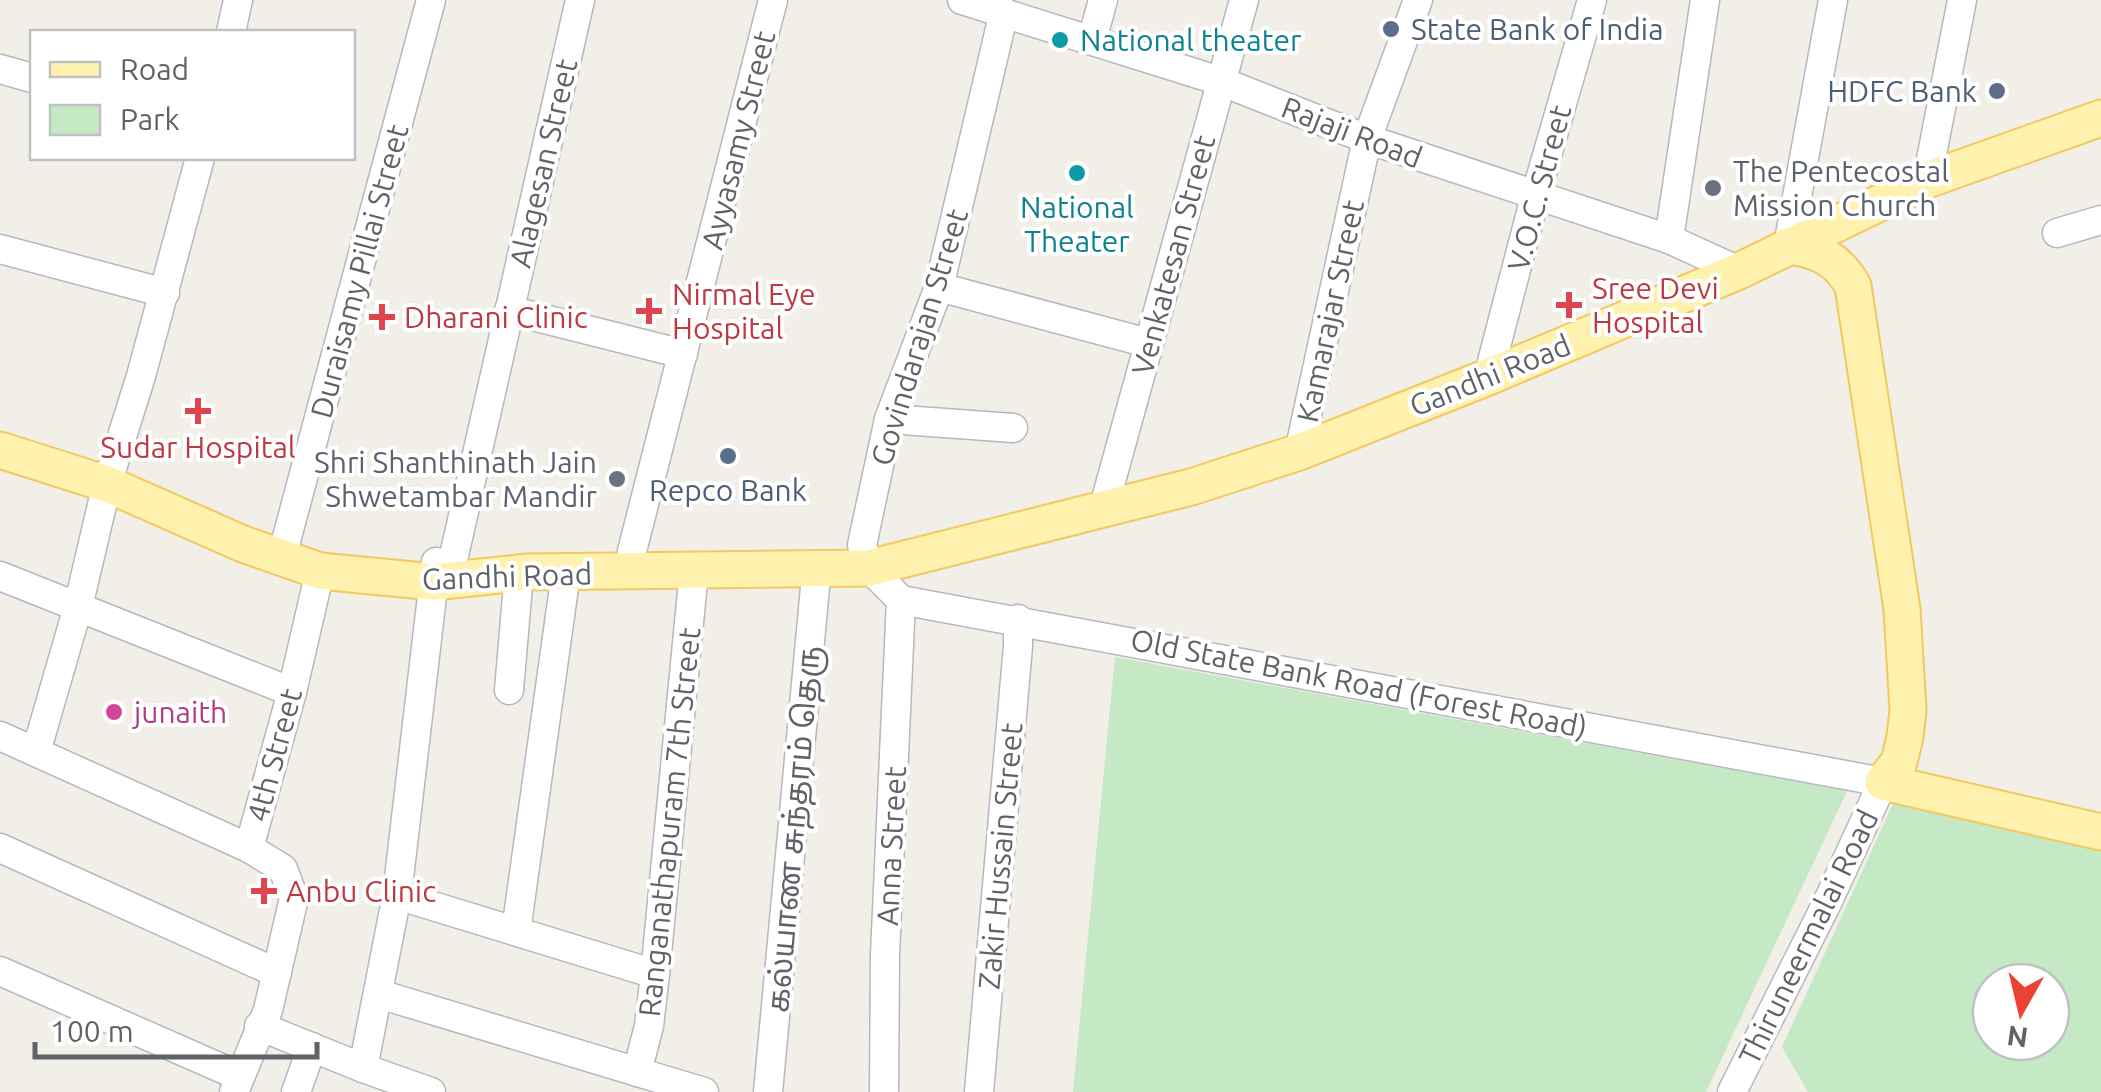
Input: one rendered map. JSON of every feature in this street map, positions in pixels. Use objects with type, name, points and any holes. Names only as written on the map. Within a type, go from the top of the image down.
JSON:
[{"type":"main road","name":"Gandhi Road","points":[[0,427],[110,475],[286,542],[324,551],[441,568],[519,572],[566,573],[631,562],[694,571],[817,566],[974,540],[1102,510],[1191,487],[1299,452],[1739,271],[1927,180],[2101,118]]},
{"type":"main road","points":[[1788,246],[1826,255],[1843,267],[1853,286],[1902,609],[1908,710],[1899,762],[1883,782],[2101,832]]},
{"type":"main road","name":"Gandhi Road","points":[[0,450],[110,475],[243,544],[320,571],[631,562],[807,551],[866,556]]},
{"type":"street","points":[[230,30],[238,0]]},
{"type":"street","name":"Duraisamy Pillai Street","points":[[286,542],[431,0]]},
{"type":"street","name":"Alagesan Street","points":[[377,1079],[378,994],[398,895],[441,568],[509,310],[580,0]]},
{"type":"street","name":"Ayyasamy Street","points":[[631,562],[773,0]]},
{"type":"street","name":"Rajaji Road","points":[[962,0],[1220,81],[1366,139],[1670,238],[1739,271]]},
{"type":"street","points":[[1092,40],[1103,0]]},
{"type":"street","name":"Venkatesan Street","points":[[1102,510],[1244,0]]},
{"type":"street","name":"Kamarajar Street","points":[[1299,452],[1366,139],[1418,0]]},
{"type":"street","name":"V.O.C. Street","points":[[1488,377],[1592,0]]},
{"type":"street","points":[[1670,238],[1705,0]]},
{"type":"street","points":[[1788,246],[1832,0]]},
{"type":"street","points":[[1927,180],[1962,0]]},
{"type":"street","name":"Govindarajan Street","points":[[866,556],[889,419],[940,287],[1004,12]]},
{"type":"street","points":[[0,69],[30,77]]},
{"type":"street","points":[[36,752],[199,160]]},
{"type":"street","points":[[2057,233],[2101,220]]},
{"type":"street","points":[[0,249],[164,293]]},
{"type":"street","points":[[940,287],[1148,344]]},
{"type":"street","points":[[509,310],[683,354]]},
{"type":"street","points":[[889,419],[1014,428]]},
{"type":"street","points":[[866,556],[901,600]]},
{"type":"street","name":"கல்யாண சுந்தரம் தெரு","points":[[768,1092],[817,566]]},
{"type":"street","name":"4th Street","points":[[237,1084],[268,1010],[294,898],[283,869],[249,848],[320,571]]},
{"type":"street","name":"Ranganathapuram 7th Street","points":[[638,1072],[655,974],[694,571]]},
{"type":"street","points":[[509,690],[519,572]]},
{"type":"street","points":[[516,931],[566,573]]},
{"type":"street","points":[[0,576],[292,692]]},
{"type":"street","name":"Old State Bank Road (Forest Road)","points":[[901,600],[1883,782]]},
{"type":"street","name":"Anna Street","points":[[884,1092],[885,955],[901,600]]},
{"type":"street","name":"Zakir Hussain Street","points":[[979,1092],[1018,619]]},
{"type":"street","points":[[0,736],[249,848]]},
{"type":"street","name":"Thiruneermalai Road","points":[[1732,1092],[1827,904],[1883,782]]},
{"type":"street","points":[[2,855],[277,973]]},
{"type":"street","points":[[398,895],[655,974]]},
{"type":"street","points":[[0,971],[237,1084]]},
{"type":"street","points":[[378,994],[704,1092]]},
{"type":"street","points":[[259,1026],[377,1079],[431,1092]]},
{"type":"street","points":[[296,1092],[312,1048]]},
{"type":"green space","points":[[1115,657],[1847,791],[1706,1092],[1073,1092]]},
{"type":"green space","points":[[1898,793],[2101,842],[2101,1092],[1808,1092],[1782,1047]]},
{"type":"place","name":"State Bank of India","points":[[1391,29]]},
{"type":"place","name":"National theater","points":[[1060,40]]},
{"type":"place","name":"HDFC Bank","points":[[1997,91]]},
{"type":"place","name":"National Theater","points":[[1077,173]]},
{"type":"place","name":"The Pentecostal Mission Church","points":[[1713,188]]},
{"type":"place","name":"Sree Devi Hospital","points":[[1569,305]]},
{"type":"place","name":"Nirmal Eye Hospital","points":[[649,311]]},
{"type":"place","name":"Dharani Clinic","points":[[382,317]]},
{"type":"place","name":"Sudar Hospital","points":[[198,411]]},
{"type":"place","name":"Repco Bank","points":[[728,456]]},
{"type":"place","name":"Shri Shanthinath Jain Shwetambar Mandir","points":[[617,479]]},
{"type":"place","name":"junaith","points":[[114,712]]},
{"type":"place","name":"Anbu Clinic","points":[[264,891]]}]
